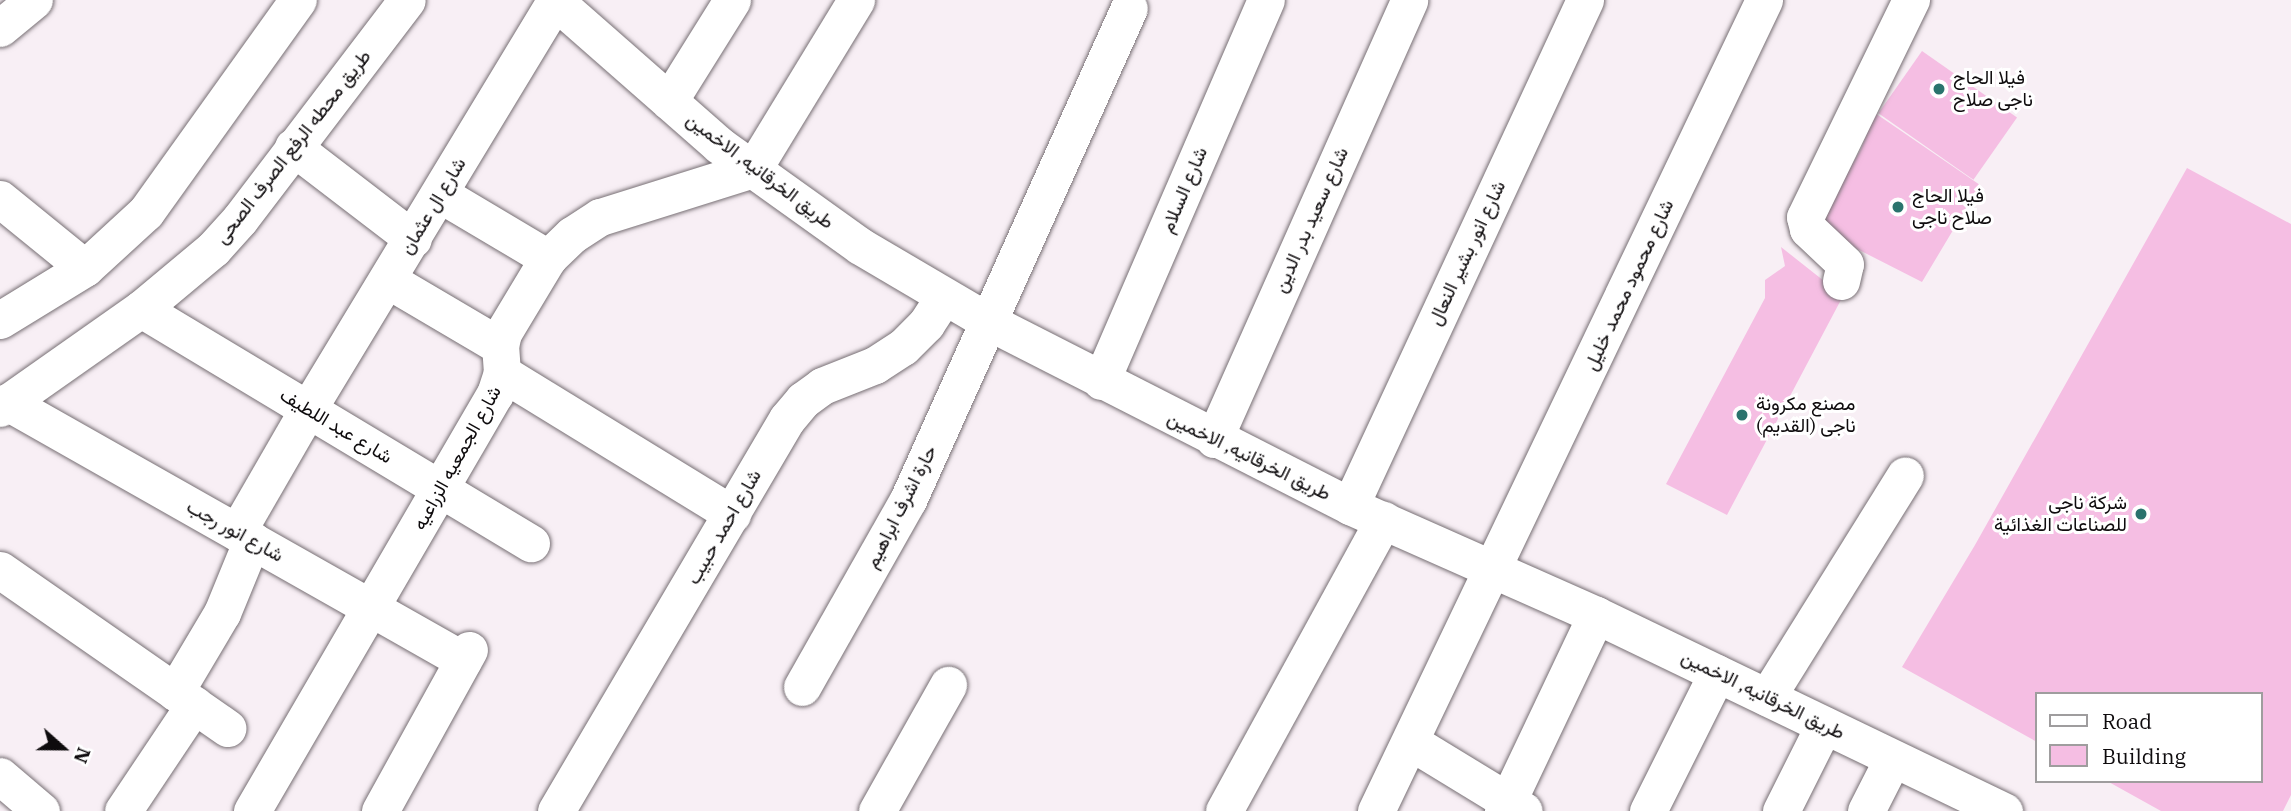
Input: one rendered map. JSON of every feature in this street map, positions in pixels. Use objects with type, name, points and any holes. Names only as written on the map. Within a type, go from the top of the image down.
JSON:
[{"type":"street","points":[[0,28],[34,0]]},
{"type":"street","points":[[0,320],[85,268],[146,212],[298,0]]},
{"type":"street","name":"طريق محطه الرفع الصرف الصحى","points":[[3,405],[141,309],[213,249],[240,219],[407,0]]},
{"type":"street","name":"طريق الخرقانيه, الاخمين","points":[[555,0],[719,145],[860,246],[989,322],[1350,506],[1596,615],[2004,811]]},
{"type":"street","name":"شارع ال عثمان","points":[[123,811],[184,699],[222,614],[245,536],[308,409],[555,0]]},
{"type":"street","points":[[669,102],[733,0]]},
{"type":"street","points":[[752,169],[856,0]]},
{"type":"street","name":"شارع السلام","points":[[1101,381],[1266,0]]},
{"type":"street","name":"شارع سعيد بدر الدين","points":[[1214,439],[1409,0]]},
{"type":"street","name":"شارع انور بشير النعال","points":[[1350,506],[1585,0]]},
{"type":"street","name":"شارع محمود محمد خليل","points":[[1376,811],[1764,0]]},
{"type":"street","points":[[1840,281],[1845,264],[1808,229],[1805,218],[1911,0]]},
{"type":"street","name":"حارة اشرف ابراهيم","points":[[802,687],[908,500],[1129,8]]},
{"type":"street","points":[[293,148],[413,239]]},
{"type":"street","name":"شارع الجمعيه الزراعيه","points":[[252,811],[495,394],[503,333],[548,258],[572,235],[600,217],[752,169]]},
{"type":"street","points":[[440,194],[548,258]]},
{"type":"street","points":[[0,199],[85,268]]},
{"type":"street","points":[[387,280],[732,514]]},
{"type":"street","name":"شارع احمد حبيب","points":[[556,811],[787,419],[803,400],[822,386],[875,365],[903,347],[926,324],[944,296]]},
{"type":"street","name":"شارع عبد اللطيف","points":[[141,309],[531,543]]},
{"type":"street","name":"شارع انور رجب","points":[[3,405],[371,607],[466,655],[380,811]]},
{"type":"street","points":[[1767,697],[1905,475]]},
{"type":"street","points":[[1224,811],[1383,520]]},
{"type":"street","points":[[0,570],[227,728]]},
{"type":"street","points":[[1410,742],[1512,808],[1596,615]]},
{"type":"street","points":[[1648,811],[1717,673]]},
{"type":"street","points":[[877,811],[948,685]]},
{"type":"street","points":[[1781,811],[1824,725]]},
{"type":"street","points":[[1866,811],[1892,758]]},
{"type":"street","points":[[0,776],[41,811]]},
{"type":"building","name":"فيلا الحاج ناجى صلاح","points":[[1922,51],[2017,118],[1973,180],[1878,113]]},
{"type":"building","name":"فيلا الحاج صلاح ناجى","points":[[1875,113],[1980,185],[1922,282],[1816,228],[1861,149]]},
{"type":"building","name":"شركة ناجى للصناعات الغذائية","points":[[2187,168],[2291,224],[2291,795],[2283,811],[2161,811],[2111,783],[2263,783],[2263,692],[2036,692],[2036,741],[1902,667],[1975,545]]},
{"type":"building","name":"مصنع مكرونة ناجى (القديم)","points":[[1781,247],[1843,296],[1727,515],[1666,484],[1765,298],[1765,280],[1785,266]]},
{"type":"place","name":"فيلا الحاج ناجى صلاح","points":[[1939,89]]},
{"type":"place","name":"فيلا الحاج صلاح ناجى","points":[[1898,207]]},
{"type":"place","name":"مصنع مكرونة ناجى (القديم)","points":[[1742,415]]},
{"type":"place","name":"شركة ناجى للصناعات الغذائية","points":[[2141,514]]}]
